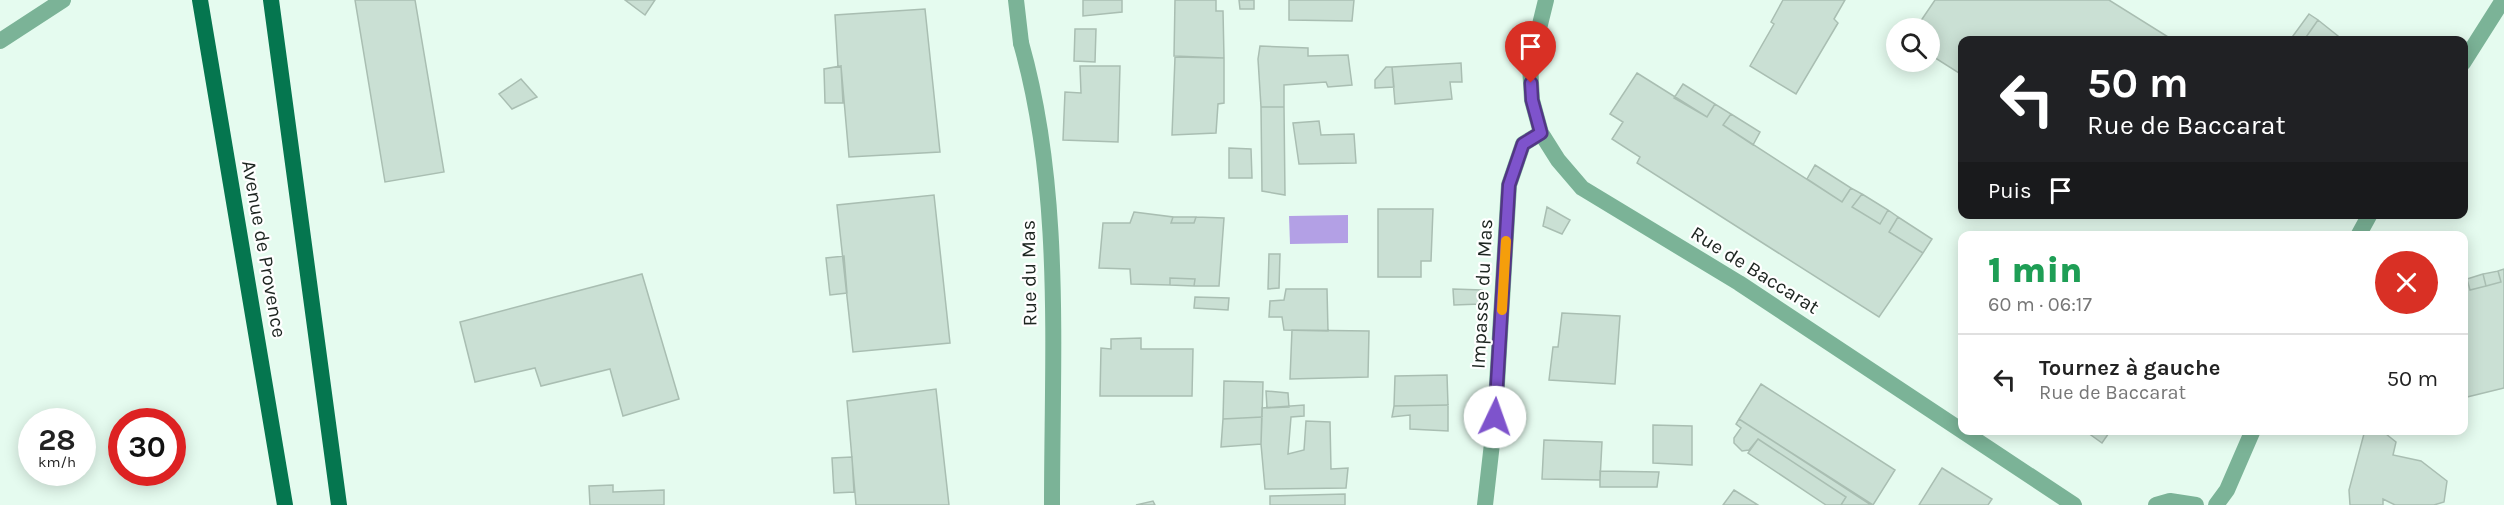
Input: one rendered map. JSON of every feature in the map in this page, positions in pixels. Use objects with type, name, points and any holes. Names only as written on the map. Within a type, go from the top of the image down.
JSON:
[{"type":"main road","name":"Avenue de Provence","points":[[200,0],[285,505]]},
{"type":"main road","name":"Avenue de Provence","points":[[272,0],[339,505]]},
{"type":"street","points":[[0,40],[63,0]]},
{"type":"street","name":"Rue du Mas","points":[[1016,0],[1021,43],[1032,80],[1046,168],[1051,255],[1052,505]]},
{"type":"street","name":"Rue de Baccarat","points":[[1546,0],[1530,65],[1532,100],[1541,133],[1558,160],[1582,188],[1739,283],[1958,428]]},
{"type":"street","points":[[2468,55],[2503,0]]},
{"type":"street","name":"Impasse du Mas","points":[[1485,505],[1495,417],[1509,185],[1523,144],[1541,133]]},
{"type":"street","name":"Rue de Baccarat","points":[[1968,435],[2074,505]]},
{"type":"street","points":[[2216,505],[2227,490],[2251,435]]},
{"type":"street","points":[[2156,505],[2170,501],[2196,505]]},
{"type":"shaded area","points":[[1348,215],[1348,243],[1290,244],[1289,216]]},
{"type":"building","points":[[355,0],[415,0],[444,172],[385,182]]},
{"type":"building","points":[[625,0],[655,0],[645,15]]},
{"type":"building","points":[[1083,0],[1122,0],[1122,12],[1083,16]]},
{"type":"building","points":[[1175,0],[1216,0],[1216,11],[1223,11],[1224,58],[1174,56]]},
{"type":"building","points":[[1239,0],[1254,0],[1254,9],[1240,9]]},
{"type":"building","points":[[1289,0],[1354,0],[1352,21],[1289,20]]},
{"type":"building","points":[[1783,0],[1845,0],[1834,19],[1838,23],[1796,94],[1750,66],[1774,24],[1771,22]]},
{"type":"building","points":[[1935,0],[2109,0],[2167,36],[1958,36],[1958,72],[1940,61],[1940,18],[1923,18]]},
{"type":"building","points":[[925,9],[940,152],[849,157],[841,66],[838,67],[835,15]]},
{"type":"building","points":[[2309,14],[2318,20],[2307,36],[2293,36]]},
{"type":"building","points":[[2318,20],[2338,36],[2307,36]]},
{"type":"building","points":[[1075,29],[1096,29],[1095,62],[1074,61]]},
{"type":"building","points":[[1260,46],[1308,48],[1308,56],[1348,55],[1352,85],[1328,87],[1326,82],[1284,85],[1284,107],[1261,107],[1258,59]]},
{"type":"building","points":[[1175,57],[1224,58],[1224,103],[1218,104],[1216,133],[1172,135]]},
{"type":"building","points":[[1461,63],[1462,82],[1450,82],[1452,99],[1395,104],[1392,67]]},
{"type":"building","points":[[841,66],[843,103],[825,103],[824,69]]},
{"type":"building","points":[[1080,66],[1120,66],[1118,142],[1063,140],[1065,92],[1081,93]]},
{"type":"building","points":[[1386,67],[1392,67],[1394,87],[1375,88],[1375,80]]},
{"type":"building","points":[[1637,73],[1707,117],[1715,104],[1731,114],[1723,125],[1842,202],[1851,188],[1862,194],[1852,207],[1880,224],[1888,210],[1898,217],[1889,232],[1923,253],[1879,317],[1637,163],[1640,157],[1612,139],[1623,122],[1610,114]]},
{"type":"building","points":[[521,79],[537,97],[512,109],[499,94]]},
{"type":"building","points":[[1683,84],[1715,104],[1707,117],[1674,98]]},
{"type":"building","points":[[1261,107],[1284,107],[1285,195],[1262,191]]},
{"type":"building","points":[[1731,114],[1760,132],[1753,145],[1723,125]]},
{"type":"building","points":[[1319,121],[1321,135],[1354,134],[1356,163],[1299,164],[1293,123]]},
{"type":"building","points":[[1229,148],[1251,149],[1252,178],[1229,178]]},
{"type":"building","points":[[1815,165],[1851,188],[1842,202],[1807,179]]},
{"type":"building","points":[[1862,194],[1888,210],[1880,224],[1852,207]]},
{"type":"building","points":[[934,195],[950,343],[853,352],[837,205]]},
{"type":"building","points":[[1547,207],[1570,220],[1562,234],[1543,226]]},
{"type":"building","points":[[1378,209],[1433,209],[1431,261],[1421,261],[1421,277],[1378,277]]},
{"type":"building","points":[[1134,212],[1173,217],[1171,223],[1194,223],[1196,217],[1224,218],[1219,286],[1194,286],[1195,279],[1170,278],[1170,285],[1131,284],[1130,269],[1099,268],[1103,223],[1130,223]]},
{"type":"building","points":[[1173,217],[1196,217],[1194,223],[1171,223]]},
{"type":"building","points":[[1898,217],[1932,239],[1923,253],[1889,232]]},
{"type":"building","points":[[1269,254],[1280,254],[1279,288],[1268,289]]},
{"type":"building","points":[[844,256],[847,293],[830,295],[826,258]]},
{"type":"building","points":[[2504,269],[2504,388],[2468,397],[2468,283],[2470,290],[2501,282],[2498,271]]},
{"type":"building","points":[[2498,271],[2501,282],[2486,286],[2483,274]]},
{"type":"building","points":[[642,274],[679,399],[623,416],[610,369],[541,386],[535,368],[475,382],[460,322]]},
{"type":"building","points":[[2483,274],[2486,286],[2470,290],[2468,279]]},
{"type":"building","points":[[1170,278],[1195,279],[1194,286],[1170,285]]},
{"type":"building","points":[[1286,289],[1327,289],[1328,331],[1284,330],[1282,317],[1269,317],[1270,301],[1284,300]]},
{"type":"building","points":[[1453,289],[1482,290],[1481,304],[1454,305]]},
{"type":"building","points":[[1195,297],[1229,298],[1228,310],[1194,308]]},
{"type":"building","points":[[1562,313],[1620,316],[1615,384],[1549,380],[1553,347],[1558,347]]},
{"type":"building","points":[[1292,330],[1369,331],[1368,377],[1290,379]]},
{"type":"building","points":[[1141,338],[1141,349],[1193,349],[1192,396],[1100,396],[1101,348],[1111,349],[1111,339]]},
{"type":"building","points":[[1447,375],[1448,405],[1394,406],[1395,376]]},
{"type":"building","points":[[1224,381],[1263,382],[1262,417],[1223,419]]},
{"type":"building","points":[[1761,384],[1895,470],[1873,505],[1739,419]]},
{"type":"building","points":[[936,389],[949,505],[856,505],[847,401]]},
{"type":"building","points":[[1266,391],[1288,393],[1289,407],[1267,408]]},
{"type":"building","points":[[1304,405],[1304,416],[1291,417],[1288,454],[1304,450],[1306,421],[1330,422],[1331,469],[1348,468],[1346,488],[1265,489],[1261,444],[1262,408]]},
{"type":"building","points":[[1448,405],[1448,431],[1410,429],[1410,415],[1392,417],[1394,406]]},
{"type":"building","points":[[1262,417],[1261,444],[1221,447],[1223,419]]},
{"type":"building","points":[[1739,419],[1871,505],[1841,505],[1846,497],[1758,439],[1749,450],[1742,451],[1734,443],[1734,438],[1741,428],[1736,424]]},
{"type":"building","points":[[1653,425],[1692,426],[1692,465],[1653,463]]},
{"type":"building","points":[[2091,435],[2108,435],[2102,443]]},
{"type":"building","points":[[2364,435],[2387,435],[2396,442],[2393,455],[2421,461],[2447,481],[2444,502],[2434,505],[2395,505],[2383,499],[2383,505],[2350,505],[2349,490]]},
{"type":"building","points":[[1758,439],[1846,497],[1841,505],[1826,505],[1748,453]]},
{"type":"building","points":[[1544,440],[1602,442],[1600,480],[1542,479]]},
{"type":"building","points":[[852,457],[854,492],[834,493],[832,458]]},
{"type":"building","points":[[1942,468],[1992,499],[1988,505],[1919,505]]},
{"type":"building","points":[[1600,471],[1659,472],[1657,487],[1600,487]]},
{"type":"building","points":[[613,485],[613,492],[664,490],[664,505],[590,505],[589,486]]},
{"type":"building","points":[[1734,490],[1758,505],[1723,505]]},
{"type":"building","points":[[1345,494],[1345,505],[1270,505],[1270,496]]},
{"type":"building","points":[[1153,501],[1155,505],[1136,505]]},
{"type":"slow traffic","points":[[1502,310],[1506,241]]},
{"type":"route","points":[[1495,417],[1509,185],[1523,144],[1541,133],[1532,100],[1531,83]]}]
